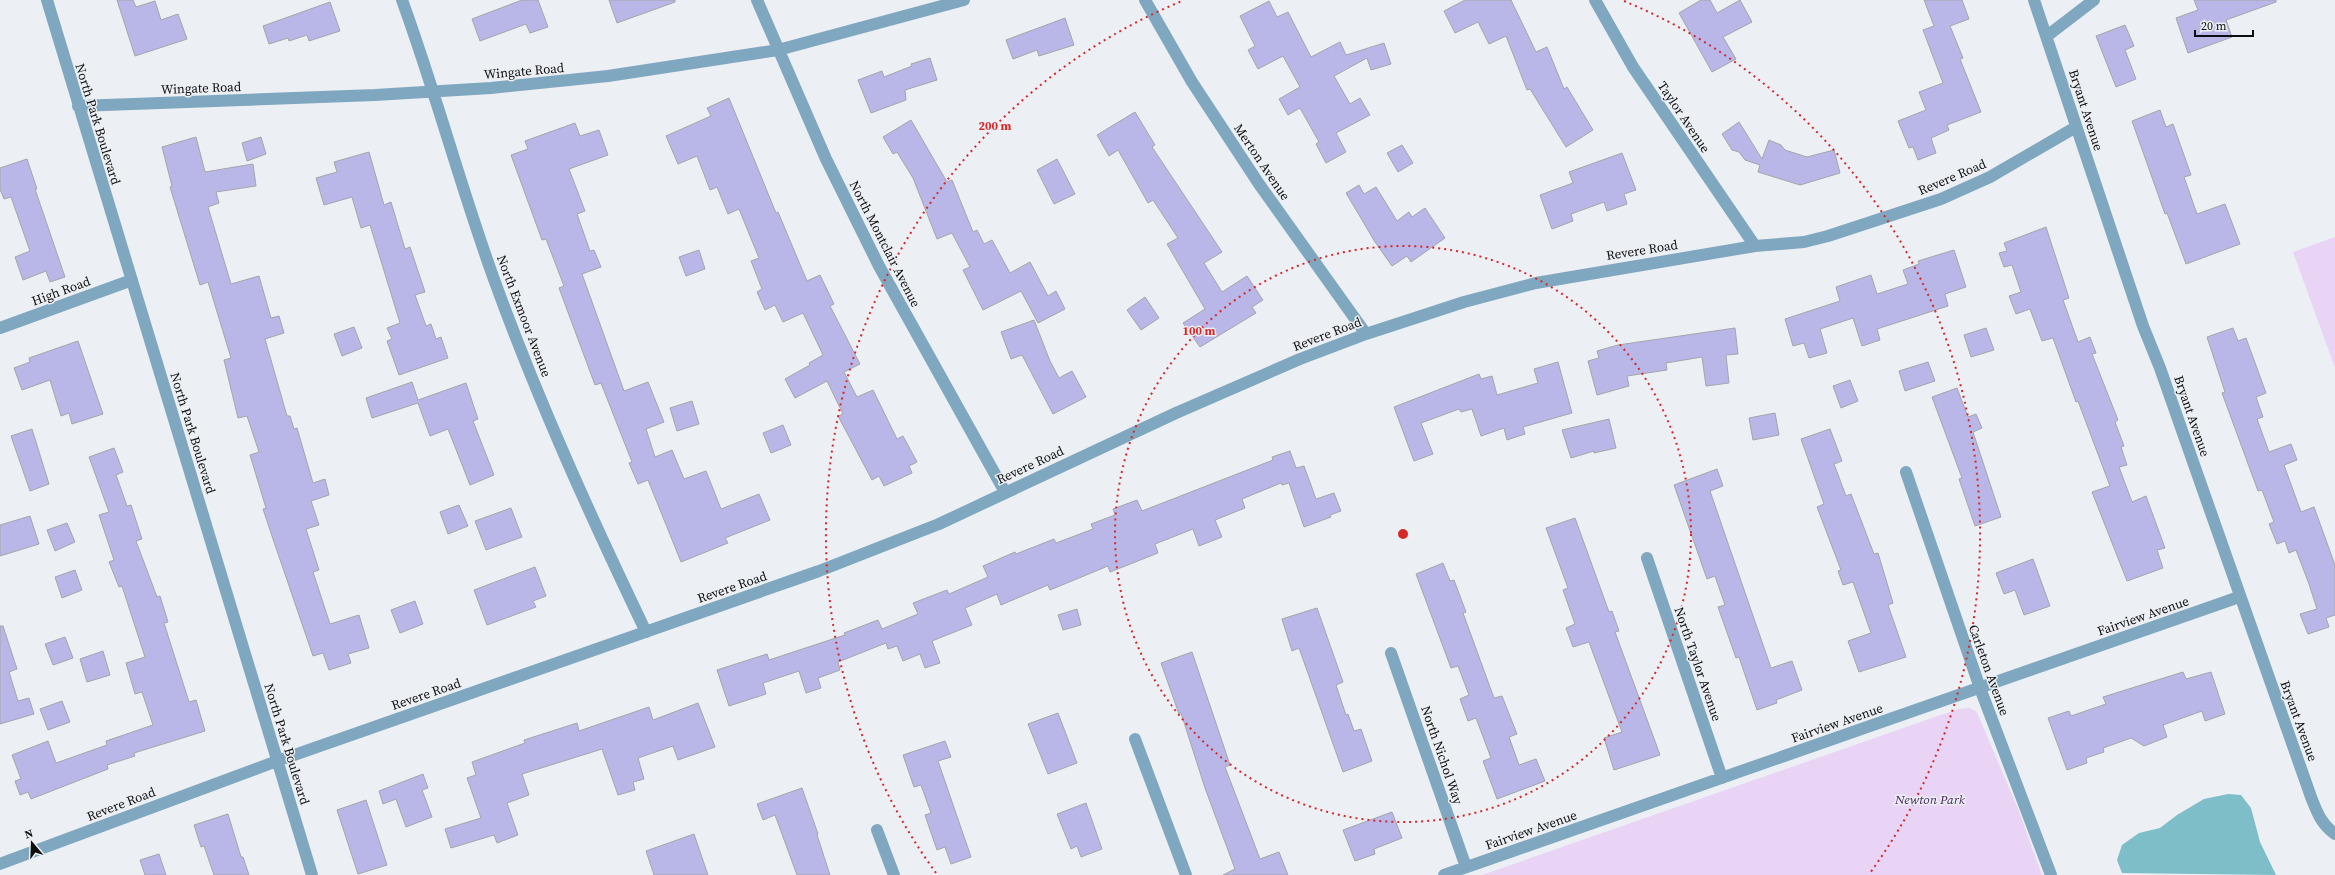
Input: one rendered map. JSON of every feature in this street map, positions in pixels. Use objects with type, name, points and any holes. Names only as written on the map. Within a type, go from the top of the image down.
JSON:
[{"type":"street","name":"North Park Boulevard","points":[[47,0],[312,875]]},
{"type":"street","name":"North Exmoor Avenue","points":[[402,0],[492,274],[519,344],[571,473],[646,632]]},
{"type":"street","name":"North Montclair Avenue","points":[[757,0],[826,159],[879,266],[1005,492]]},
{"type":"street","name":"Wingate Road","points":[[78,106],[433,92],[491,88],[608,76],[778,50],[964,0]]},
{"type":"street","name":"Merton Avenue","points":[[1145,0],[1192,82],[1259,184],[1366,334]]},
{"type":"street","name":"Taylor Avenue","points":[[1595,0],[1634,67],[1755,246]]},
{"type":"street","name":"Bryant Avenue","points":[[2034,0],[2143,326],[2160,368],[2239,597],[2319,819],[2335,834]]},
{"type":"street","points":[[2046,36],[2094,0]]},
{"type":"street","name":"Revere Road","points":[[0,864],[277,761],[819,571],[940,524],[1005,492],[1256,378],[1366,334],[1464,302],[1536,283],[1755,246],[1804,242],[1828,236],[1941,199],[1990,177],[2076,127]]},
{"type":"street","name":"High Road","points":[[0,328],[132,280]]},
{"type":"street","name":"Carleton Avenue","points":[[1906,472],[1980,688],[2051,875]]},
{"type":"street","name":"North Taylor Avenue","points":[[1647,558],[1722,778]]},
{"type":"street","name":"Fairview Avenue","points":[[1444,875],[2239,597]]},
{"type":"street","name":"North Nichol Way","points":[[1391,653],[1466,867]]},
{"type":"street","points":[[1135,739],[1186,875]]},
{"type":"street","points":[[877,830],[894,875]]},
{"type":"green space","points":[[2335,237],[2335,368],[2293,252]]},
{"type":"green space","name":"Newton Park","points":[[1969,708],[1976,711],[1979,717],[2018,809],[2042,875],[1482,875],[1958,709]]},
{"type":"water","points":[[2228,794],[2241,795],[2251,808],[2260,842],[2276,875],[2122,873],[2117,860],[2122,845],[2139,833],[2160,828],[2177,815],[2204,799]]},
{"type":"building","points":[[117,0],[133,0],[136,7],[155,1],[161,20],[178,14],[187,39],[135,56]]},
{"type":"building","points":[[522,0],[538,0],[548,27],[530,33],[526,24],[480,41],[472,19]]},
{"type":"building","points":[[609,0],[675,0],[675,2],[617,23]]},
{"type":"building","points":[[1465,0],[1511,0],[1536,52],[1547,47],[1564,89],[1567,87],[1593,130],[1566,147],[1530,89],[1527,90],[1506,36],[1489,44],[1478,22],[1455,33],[1444,11]]},
{"type":"building","points":[[1701,0],[1710,0],[1717,13],[1740,0],[1752,22],[1723,37],[1736,59],[1712,72],[1679,13]]},
{"type":"building","points":[[1924,0],[1962,0],[1969,19],[1950,26],[1963,58],[1960,59],[1981,112],[1947,125],[1949,130],[1931,138],[1936,153],[1918,160],[1913,147],[1909,148],[1898,121],[1926,110],[1919,92],[1943,83],[1923,30],[1934,26]]},
{"type":"building","points":[[2194,0],[2276,0],[2276,2],[2226,20],[2232,37],[2188,53],[2176,18],[2198,10]]},
{"type":"building","points":[[1269,1],[1277,17],[1288,12],[1311,57],[1340,42],[1346,55],[1384,43],[1391,64],[1371,70],[1367,58],[1334,76],[1350,104],[1360,98],[1370,115],[1336,133],[1346,152],[1326,163],[1316,144],[1319,142],[1300,108],[1288,115],[1279,99],[1300,87],[1283,56],[1258,69],[1248,50],[1255,46],[1240,16]]},
{"type":"building","points":[[330,2],[340,31],[309,41],[307,35],[289,41],[288,38],[269,44],[263,26]]},
{"type":"building","points":[[1065,18],[1074,45],[1039,56],[1037,50],[1013,59],[1006,40]]},
{"type":"building","points":[[2125,25],[2134,46],[2125,50],[2136,79],[2116,87],[2096,36]]},
{"type":"building","points":[[930,58],[937,80],[905,90],[906,100],[871,113],[858,80],[882,71],[884,77],[912,66],[911,64]]},
{"type":"building","points":[[729,98],[776,213],[778,212],[807,281],[820,275],[834,304],[830,306],[860,364],[844,372],[857,397],[873,390],[897,439],[903,436],[917,462],[909,466],[912,473],[884,486],[879,476],[872,480],[838,416],[843,414],[827,381],[795,398],[785,379],[810,365],[809,363],[823,355],[803,313],[783,322],[775,305],[765,310],[757,292],[762,289],[751,261],[759,258],[739,209],[728,214],[717,187],[710,190],[697,156],[678,164],[666,136],[711,116],[707,108]]},
{"type":"building","points":[[2160,110],[2166,127],[2173,124],[2191,175],[2184,177],[2197,214],[2225,204],[2240,244],[2186,264],[2167,213],[2165,214],[2132,121]]},
{"type":"building","points":[[1135,112],[1155,145],[1152,147],[1222,252],[1204,263],[1222,292],[1247,276],[1263,300],[1252,307],[1256,313],[1200,347],[1183,323],[1205,309],[1167,244],[1178,238],[1153,200],[1148,203],[1118,150],[1109,156],[1097,135]]},
{"type":"building","points":[[911,120],[947,182],[952,180],[973,232],[977,230],[984,244],[992,240],[1010,273],[1030,262],[1048,296],[1056,291],[1065,309],[1038,323],[1021,291],[983,310],[963,270],[970,267],[952,233],[937,239],[913,178],[897,152],[893,154],[883,137]]},
{"type":"building","points":[[1739,122],[1762,159],[1769,140],[1781,145],[1785,150],[1807,157],[1834,150],[1840,173],[1800,185],[1758,172],[1760,165],[1745,160],[1739,152],[1732,150],[1722,134]]},
{"type":"building","points":[[575,123],[580,136],[599,130],[608,155],[569,169],[585,211],[577,214],[590,251],[594,250],[601,267],[582,274],[624,391],[648,382],[664,422],[646,429],[655,457],[672,450],[684,479],[706,471],[721,509],[759,494],[770,520],[725,538],[728,543],[681,562],[648,480],[638,484],[629,463],[632,462],[601,383],[595,385],[559,288],[564,286],[546,239],[542,240],[511,155],[528,149],[525,141]]},
{"type":"building","points":[[196,137],[205,172],[253,164],[256,186],[216,192],[219,203],[208,207],[231,284],[259,276],[271,318],[279,316],[284,333],[265,339],[287,416],[290,416],[294,429],[297,428],[313,483],[325,479],[329,495],[311,501],[319,525],[306,529],[319,570],[313,572],[330,624],[359,615],[369,648],[348,654],[351,663],[329,670],[323,653],[313,656],[263,509],[266,508],[250,455],[259,452],[247,416],[238,418],[224,360],[231,358],[208,282],[200,285],[170,187],[172,186],[162,147]]},
{"type":"building","points":[[261,137],[266,154],[247,161],[242,143]]},
{"type":"building","points":[[1402,145],[1413,163],[1398,172],[1387,153]]},
{"type":"building","points":[[369,152],[384,205],[391,202],[405,249],[410,247],[425,292],[415,295],[426,326],[431,324],[436,339],[441,337],[448,358],[399,375],[387,341],[392,339],[387,328],[400,323],[370,225],[361,228],[352,197],[324,205],[316,178],[337,172],[334,162]]},
{"type":"building","points":[[1622,153],[1636,190],[1624,194],[1627,204],[1607,211],[1604,202],[1571,214],[1573,221],[1552,229],[1540,195],[1573,183],[1569,172]]},
{"type":"building","points":[[27,159],[37,189],[35,189],[65,277],[50,282],[46,271],[23,280],[15,257],[30,251],[11,197],[4,199],[0,189],[0,168]]},
{"type":"building","points":[[1057,159],[1075,194],[1054,204],[1037,170]]},
{"type":"building","points":[[1359,185],[1364,194],[1376,187],[1397,221],[1409,212],[1412,217],[1425,208],[1445,238],[1411,262],[1407,256],[1392,266],[1375,242],[1346,193]]},
{"type":"building","points":[[2046,227],[2069,298],[2063,300],[2078,342],[2090,337],[2096,353],[2092,354],[2118,420],[2115,422],[2124,446],[2121,447],[2127,465],[2119,467],[2132,502],[2146,496],[2165,548],[2157,550],[2163,568],[2127,581],[2092,492],[2110,486],[2078,401],[2076,402],[2053,338],[2042,341],[2030,309],[2016,314],[2009,296],[2021,292],[2012,265],[2004,267],[1999,253],[2007,251],[2004,243]]},
{"type":"building","points":[[699,250],[705,269],[686,276],[679,257]]},
{"type":"building","points":[[1954,250],[1966,287],[1945,294],[1948,306],[1877,329],[1880,340],[1862,346],[1853,318],[1820,329],[1827,353],[1809,358],[1804,343],[1793,346],[1785,319],[1840,301],[1836,287],[1871,275],[1877,294],[1908,284],[1903,270],[1919,264],[1918,261]]},
{"type":"building","points":[[1145,297],[1159,318],[1141,330],[1127,310]]},
{"type":"building","points":[[1034,320],[1050,361],[1059,378],[1072,371],[1086,397],[1053,414],[1022,355],[1011,359],[1001,332]]},
{"type":"building","points":[[354,327],[362,348],[342,356],[334,334]]},
{"type":"building","points":[[1735,328],[1738,354],[1726,355],[1729,383],[1706,386],[1702,357],[1666,363],[1667,370],[1627,376],[1629,386],[1597,395],[1588,361],[1599,358],[1597,351],[1618,345]]},
{"type":"building","points":[[1986,328],[1994,350],[1971,357],[1964,335]]},
{"type":"building","points":[[2233,328],[2238,341],[2246,338],[2266,393],[2256,397],[2263,417],[2257,419],[2269,452],[2291,444],[2297,460],[2284,465],[2301,512],[2314,507],[2335,565],[2335,615],[2326,618],[2329,627],[2308,634],[2300,614],[2317,609],[2309,584],[2296,550],[2289,553],[2285,541],[2277,544],[2269,524],[2274,522],[2262,490],[2258,491],[2222,393],[2225,392],[2207,337]]},
{"type":"building","points":[[78,341],[103,414],[72,424],[69,413],[61,416],[50,380],[22,390],[14,368],[30,362],[29,358]]},
{"type":"building","points":[[1558,362],[1572,413],[1523,427],[1525,434],[1507,440],[1504,428],[1481,436],[1472,409],[1461,412],[1459,409],[1421,423],[1433,454],[1414,461],[1394,407],[1479,374],[1481,379],[1492,376],[1497,395],[1538,383],[1534,369]]},
{"type":"building","points":[[1928,362],[1935,381],[1905,391],[1899,371]]},
{"type":"building","points":[[1850,380],[1858,401],[1841,408],[1833,386]]},
{"type":"building","points":[[412,382],[418,400],[466,383],[478,419],[473,421],[494,475],[470,485],[448,429],[430,436],[418,403],[372,418],[366,398]]},
{"type":"building","points":[[1957,388],[1968,417],[1976,414],[1982,428],[1973,432],[2001,517],[1975,526],[1959,479],[1962,478],[1932,397]]},
{"type":"building","points":[[692,401],[699,424],[677,431],[670,408]]},
{"type":"building","points":[[1775,413],[1779,435],[1753,440],[1749,418]]},
{"type":"building","points":[[1609,419],[1616,448],[1594,453],[1594,451],[1571,458],[1562,430]]},
{"type":"building","points":[[783,425],[791,445],[771,453],[763,433]]},
{"type":"building","points":[[32,429],[49,484],[30,491],[11,436]]},
{"type":"building","points":[[1830,429],[1842,461],[1834,464],[1846,496],[1851,494],[1874,554],[1878,553],[1893,603],[1888,605],[1906,657],[1859,672],[1848,641],[1871,633],[1853,582],[1843,585],[1838,571],[1841,570],[1817,507],[1824,504],[1801,439]]},
{"type":"building","points":[[114,448],[123,472],[116,475],[127,506],[131,505],[142,539],[136,541],[157,597],[160,596],[168,622],[164,623],[189,702],[196,700],[205,731],[134,753],[135,756],[107,765],[108,769],[31,799],[28,792],[20,795],[15,781],[21,779],[12,755],[48,741],[56,763],[107,745],[106,741],[153,725],[142,692],[135,694],[126,663],[145,657],[122,586],[119,587],[109,562],[114,560],[99,515],[109,512],[89,457]]},
{"type":"building","points":[[1290,451],[1296,468],[1304,466],[1316,499],[1334,493],[1341,511],[1330,515],[1331,517],[1304,527],[1289,483],[1282,485],[1281,483],[1242,499],[1245,508],[1215,520],[1222,537],[1199,546],[1193,529],[1155,544],[1158,553],[1110,572],[1108,566],[1050,590],[1048,585],[1001,605],[997,594],[965,608],[972,625],[932,641],[940,663],[925,668],[920,654],[903,661],[897,646],[888,649],[886,643],[838,662],[840,670],[818,678],[821,688],[806,693],[799,671],[763,683],[766,694],[729,706],[717,670],[767,654],[769,660],[845,635],[844,633],[878,620],[882,629],[918,614],[913,603],[947,590],[949,594],[988,577],[983,566],[1015,552],[1016,554],[1054,539],[1056,543],[1093,529],[1091,524],[1115,515],[1113,509],[1137,500],[1142,511],[1273,460],[1272,457]]},
{"type":"building","points":[[1717,469],[1723,486],[1710,491],[1771,668],[1792,661],[1802,690],[1776,700],[1777,703],[1757,710],[1739,657],[1736,658],[1718,607],[1725,605],[1715,576],[1707,579],[1674,485]]},
{"type":"building","points":[[459,505],[468,526],[448,534],[440,512]]},
{"type":"building","points":[[511,508],[522,537],[486,550],[475,521]]},
{"type":"building","points":[[30,516],[39,544],[0,556],[0,525]]},
{"type":"building","points":[[1575,518],[1609,612],[1612,611],[1619,631],[1615,632],[1660,755],[1614,770],[1604,738],[1622,732],[1589,642],[1573,647],[1566,628],[1575,624],[1563,590],[1568,588],[1546,528]]},
{"type":"building","points":[[67,523],[75,542],[55,551],[47,530]]},
{"type":"building","points":[[2033,559],[2050,606],[2024,615],[2015,590],[2004,594],[1996,573]]},
{"type":"building","points":[[1443,563],[1450,581],[1454,580],[1466,612],[1463,613],[1494,698],[1502,696],[1517,734],[1509,737],[1519,765],[1536,759],[1545,781],[1497,799],[1483,761],[1491,758],[1476,718],[1468,721],[1460,699],[1469,695],[1458,666],[1451,668],[1416,574]]},
{"type":"building","points":[[535,567],[546,596],[533,601],[536,607],[487,625],[474,590]]},
{"type":"building","points":[[75,570],[82,590],[62,598],[55,577]]},
{"type":"building","points":[[415,601],[423,624],[400,633],[391,610]]},
{"type":"building","points":[[1317,608],[1343,682],[1336,685],[1346,715],[1348,714],[1354,731],[1361,729],[1372,761],[1343,772],[1299,648],[1292,651],[1282,619]]},
{"type":"building","points":[[1077,609],[1081,625],[1063,630],[1058,615]]},
{"type":"building","points":[[0,626],[3,626],[17,669],[9,672],[18,701],[29,698],[34,714],[0,724]]},
{"type":"building","points":[[65,637],[73,658],[53,665],[45,644]]},
{"type":"building","points":[[103,651],[110,675],[87,682],[80,659]]},
{"type":"building","points":[[1192,652],[1230,765],[1225,767],[1260,859],[1279,852],[1288,875],[1223,875],[1235,869],[1205,788],[1181,713],[1179,714],[1161,663]]},
{"type":"building","points":[[2183,672],[2186,679],[2211,672],[2225,714],[2205,721],[2202,711],[2163,725],[2167,737],[2144,746],[2131,738],[2103,748],[2104,752],[2086,758],[2087,763],[2067,770],[2048,718],[2069,711],[2071,716],[2106,704],[2103,697]]},
{"type":"building","points":[[62,701],[70,722],[48,730],[40,709]]},
{"type":"building","points":[[698,703],[715,747],[678,760],[673,746],[638,758],[644,779],[633,782],[635,790],[618,795],[602,749],[522,774],[529,795],[507,803],[518,835],[497,843],[494,835],[451,848],[445,829],[481,818],[467,778],[476,775],[472,762],[525,743],[524,740],[577,723],[579,731],[649,707],[653,720]]},
{"type":"building","points":[[1058,713],[1077,763],[1048,774],[1028,724]]},
{"type":"building","points":[[945,741],[951,757],[938,761],[971,857],[951,864],[945,847],[937,850],[925,815],[931,813],[921,785],[914,787],[903,755]]},
{"type":"building","points":[[423,774],[428,788],[422,790],[432,817],[406,827],[396,799],[383,804],[379,791]]},
{"type":"building","points":[[802,788],[830,875],[797,875],[775,815],[763,820],[757,804]]},
{"type":"building","points":[[366,800],[387,865],[358,874],[337,810]]},
{"type":"building","points":[[1086,803],[1102,849],[1081,857],[1077,846],[1071,849],[1057,814]]},
{"type":"building","points":[[1392,812],[1402,838],[1374,849],[1375,854],[1355,861],[1343,830]]},
{"type":"building","points":[[228,814],[241,857],[243,857],[249,875],[214,875],[204,846],[201,847],[194,825]]},
{"type":"building","points":[[694,834],[708,875],[654,875],[646,851]]},
{"type":"building","points":[[159,854],[166,875],[145,875],[140,860]]}]
